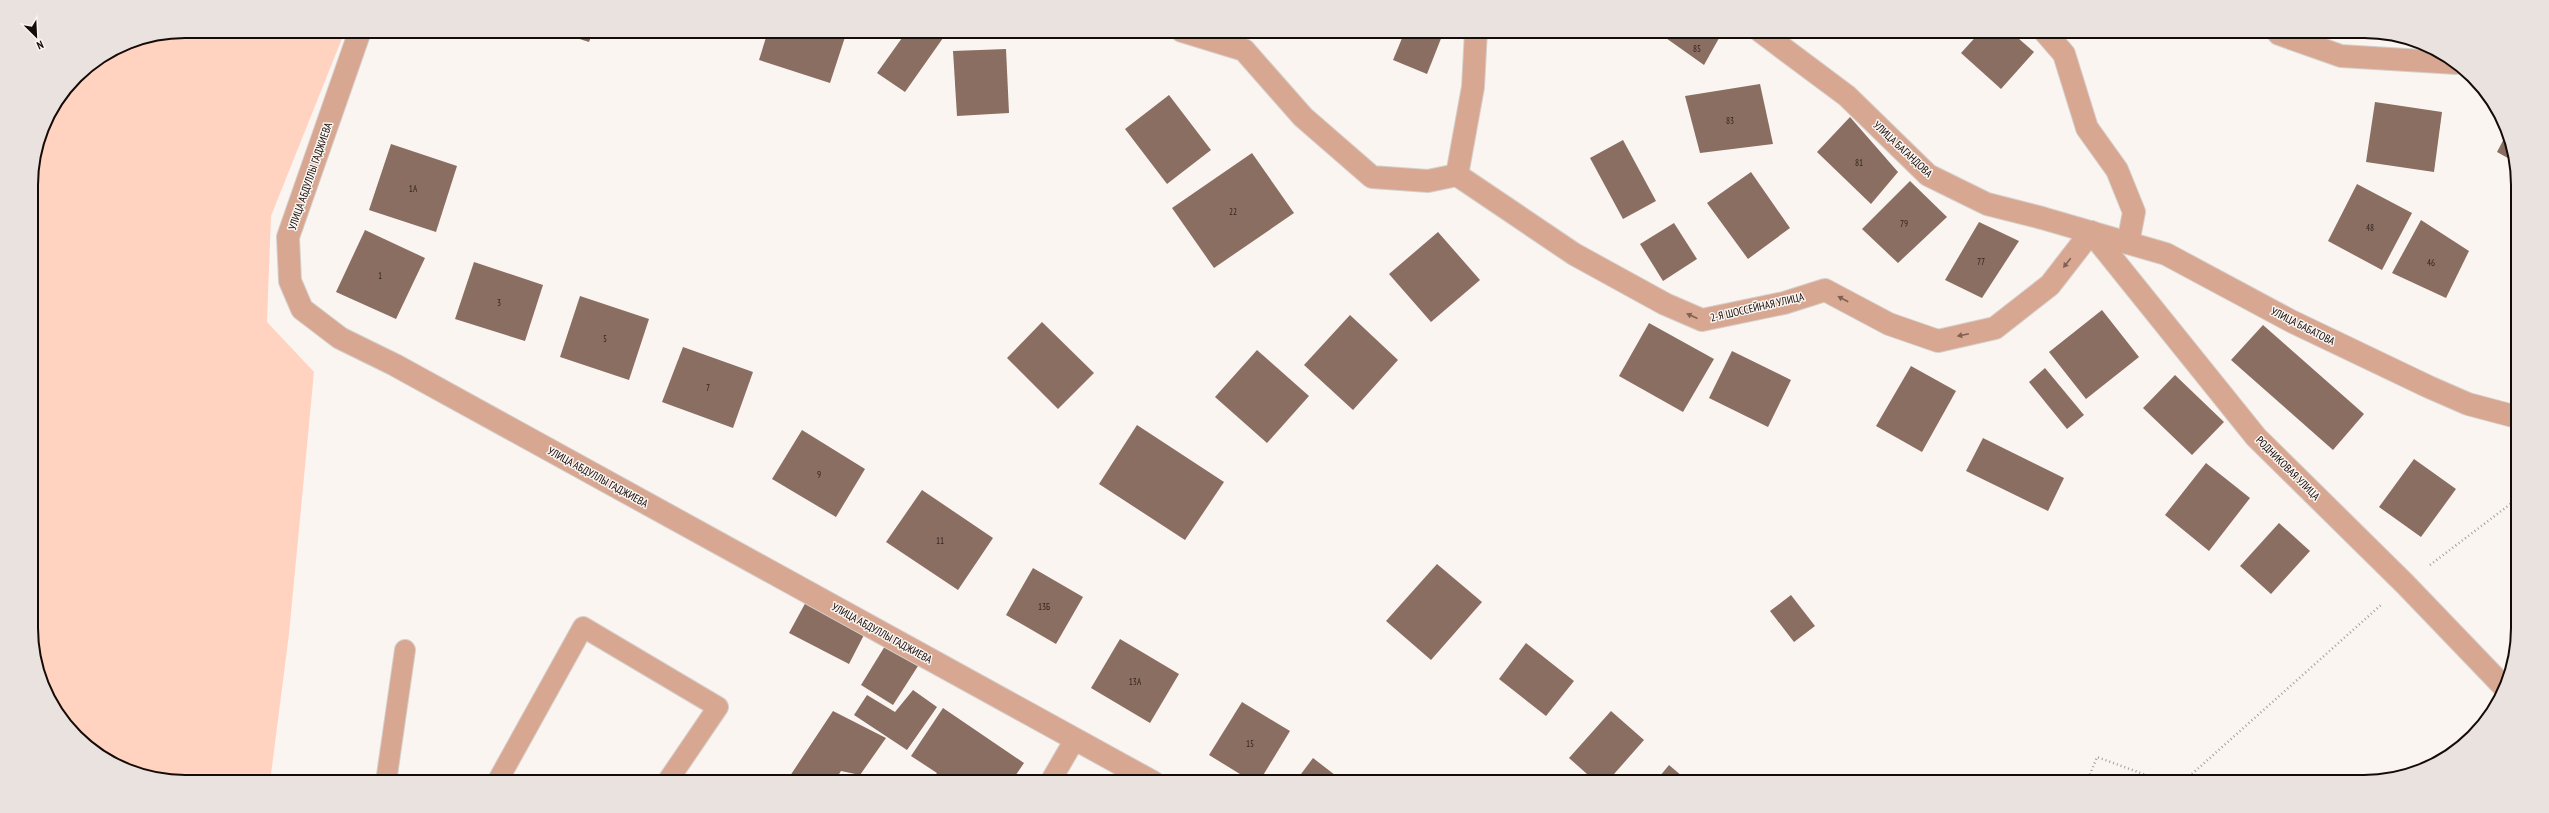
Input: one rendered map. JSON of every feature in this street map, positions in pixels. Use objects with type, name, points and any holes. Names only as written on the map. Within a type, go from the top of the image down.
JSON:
[{"type":"street","name":"УЛИЦА АБДУЛЛЫ ГАДЖИЕВА","points":[[358,38],[288,237],[290,281],[302,309],[340,338],[395,365],[1140,775]]},
{"type":"street","points":[[1205,38],[1244,50],[1303,117],[1372,177],[1428,181],[1457,175],[1473,87],[1476,38]]},
{"type":"street","name":"УЛИЦА БАГАНДОВА","points":[[1769,38],[1847,96],[1928,174],[1987,204],[2091,232]]},
{"type":"street","points":[[2050,38],[2064,54],[2087,128],[2117,170],[2134,212],[2128,243]]},
{"type":"street","points":[[2290,38],[2341,56],[2442,61]]},
{"type":"street","name":"2-Я ШОССЕЙНАЯ УЛИЦА","points":[[1457,175],[1574,254],[1665,304],[1702,320],[1784,303],[1825,290],[1889,324],[1938,341],[1995,328],[2050,285],[2091,232]]},
{"type":"street","name":"УЛИЦА БАБАТОВА","points":[[2091,232],[2166,254],[2291,321],[2429,387],[2468,404],[2511,415]]},
{"type":"street","name":"РОДНИКОВАЯ УЛИЦА","points":[[2091,232],[2256,438],[2405,584],[2500,683]]},
{"type":"lane","points":[[501,775],[583,627],[718,707],[672,775]]},
{"type":"lane","points":[[387,775],[404,650]]},
{"type":"lane","points":[[1054,775],[1075,739]]},
{"type":"path","points":[[2191,775],[2405,584],[2511,504]]},
{"type":"path","points":[[2090,775],[2097,756],[2147,775]]},
{"type":"shaded area","points":[[176,38],[342,38],[271,216],[267,322],[314,372],[289,634],[271,775],[176,775],[147,770],[120,760],[96,745],[81,732],[68,717],[53,693],[43,666],[38,637],[39,166],[43,147],[53,120],[68,96],[81,81],[96,68],[120,53],[147,43]]},
{"type":"building","points":[[577,38],[590,38],[589,42]]},
{"type":"building","points":[[766,38],[845,38],[830,83],[759,60]]},
{"type":"building","points":[[902,38],[943,38],[905,92],[877,73]]},
{"type":"building","points":[[1402,38],[1441,38],[1427,74],[1393,60]]},
{"type":"building","points":[[1666,38],[1719,38],[1704,65]]},
{"type":"building","points":[[1975,38],[2018,38],[2034,52],[2001,89],[1961,53]]},
{"type":"building","points":[[1006,49],[1009,113],[957,116],[953,51]]},
{"type":"building","points":[[1760,84],[1773,144],[1700,153],[1685,96]]},
{"type":"building","points":[[1169,95],[1211,150],[1167,184],[1125,129]]},
{"type":"building","points":[[2375,102],[2442,112],[2434,172],[2366,162]]},
{"type":"building","points":[[1850,117],[1898,172],[1871,204],[1817,152]]},
{"type":"building","points":[[1623,140],[1656,201],[1623,219],[1590,158]]},
{"type":"building","points":[[2504,140],[2508,158],[2497,152]]},
{"type":"building","points":[[391,144],[457,166],[436,232],[369,210]]},
{"type":"building","points":[[1252,153],[1294,213],[1214,268],[1172,208]]},
{"type":"building","points":[[1751,172],[1790,228],[1748,259],[1707,203]]},
{"type":"building","points":[[1910,181],[1947,217],[1898,263],[1862,229]]},
{"type":"building","points":[[2357,184],[2412,213],[2382,270],[2328,241]]},
{"type":"building","points":[[2421,220],[2469,251],[2446,298],[2392,273]]},
{"type":"building","points":[[1979,222],[2019,241],[1982,298],[1945,280]]},
{"type":"building","points":[[1674,223],[1697,259],[1663,281],[1640,244]]},
{"type":"building","points":[[365,230],[425,258],[396,319],[336,292]]},
{"type":"building","points":[[1438,232],[1480,280],[1431,322],[1389,274]]},
{"type":"building","points":[[474,262],[543,285],[525,341],[455,319]]},
{"type":"building","points":[[580,296],[649,319],[629,380],[560,357]]},
{"type":"building","points":[[2102,310],[2139,357],[2086,399],[2049,352]]},
{"type":"building","points":[[1350,315],[1398,360],[1353,410],[1304,365]]},
{"type":"building","points":[[1042,322],[1094,373],[1058,409],[1007,358]]},
{"type":"building","points":[[1649,323],[1714,359],[1683,412],[1619,376]]},
{"type":"building","points":[[2263,325],[2364,414],[2333,450],[2231,360]]},
{"type":"building","points":[[683,347],[753,372],[733,428],[662,402]]},
{"type":"building","points":[[1257,350],[1309,396],[1267,443],[1215,397]]},
{"type":"building","points":[[1732,351],[1791,380],[1768,427],[1709,398]]},
{"type":"building","points":[[1911,366],[1956,391],[1922,452],[1876,426]]},
{"type":"building","points":[[2045,368],[2084,415],[2067,429],[2029,382]]},
{"type":"building","points":[[2175,375],[2224,422],[2192,455],[2143,408]]},
{"type":"building","points":[[1137,425],[1224,482],[1185,540],[1099,484]]},
{"type":"building","points":[[802,430],[865,469],[836,517],[772,479]]},
{"type":"building","points":[[1983,438],[2064,478],[2048,511],[1966,471]]},
{"type":"building","points":[[2414,459],[2456,489],[2421,537],[2379,507]]},
{"type":"building","points":[[2206,463],[2250,498],[2209,551],[2165,515]]},
{"type":"building","points":[[922,490],[993,538],[958,590],[886,542]]},
{"type":"building","points":[[2279,523],[2310,551],[2271,594],[2240,566]]},
{"type":"building","points":[[1437,564],[1482,602],[1431,660],[1386,621]]},
{"type":"building","points":[[1033,568],[1083,597],[1056,644],[1006,615]]},
{"type":"building","points":[[1791,595],[1815,626],[1794,642],[1770,611]]},
{"type":"building","points":[[807,600],[866,631],[849,664],[789,633]]},
{"type":"building","points":[[1120,639],[1179,674],[1150,723],[1091,688]]},
{"type":"building","points":[[1526,643],[1574,681],[1546,716],[1499,679]]},
{"type":"building","points":[[885,646],[918,666],[893,705],[861,685]]},
{"type":"building","points":[[913,690],[937,707],[907,750],[854,715],[867,695],[895,712]]},
{"type":"building","points":[[1242,702],[1290,731],[1263,775],[1242,775],[1209,755]]},
{"type":"building","points":[[943,708],[1024,763],[1016,775],[935,775],[937,773],[911,756]]},
{"type":"building","points":[[833,711],[886,738],[860,775],[841,771],[838,775],[791,775]]},
{"type":"building","points":[[1611,711],[1644,740],[1613,775],[1588,775],[1569,758]]},
{"type":"building","points":[[1313,758],[1335,775],[1300,775]]},
{"type":"building","points":[[1669,765],[1681,775],[1661,775]]}]
